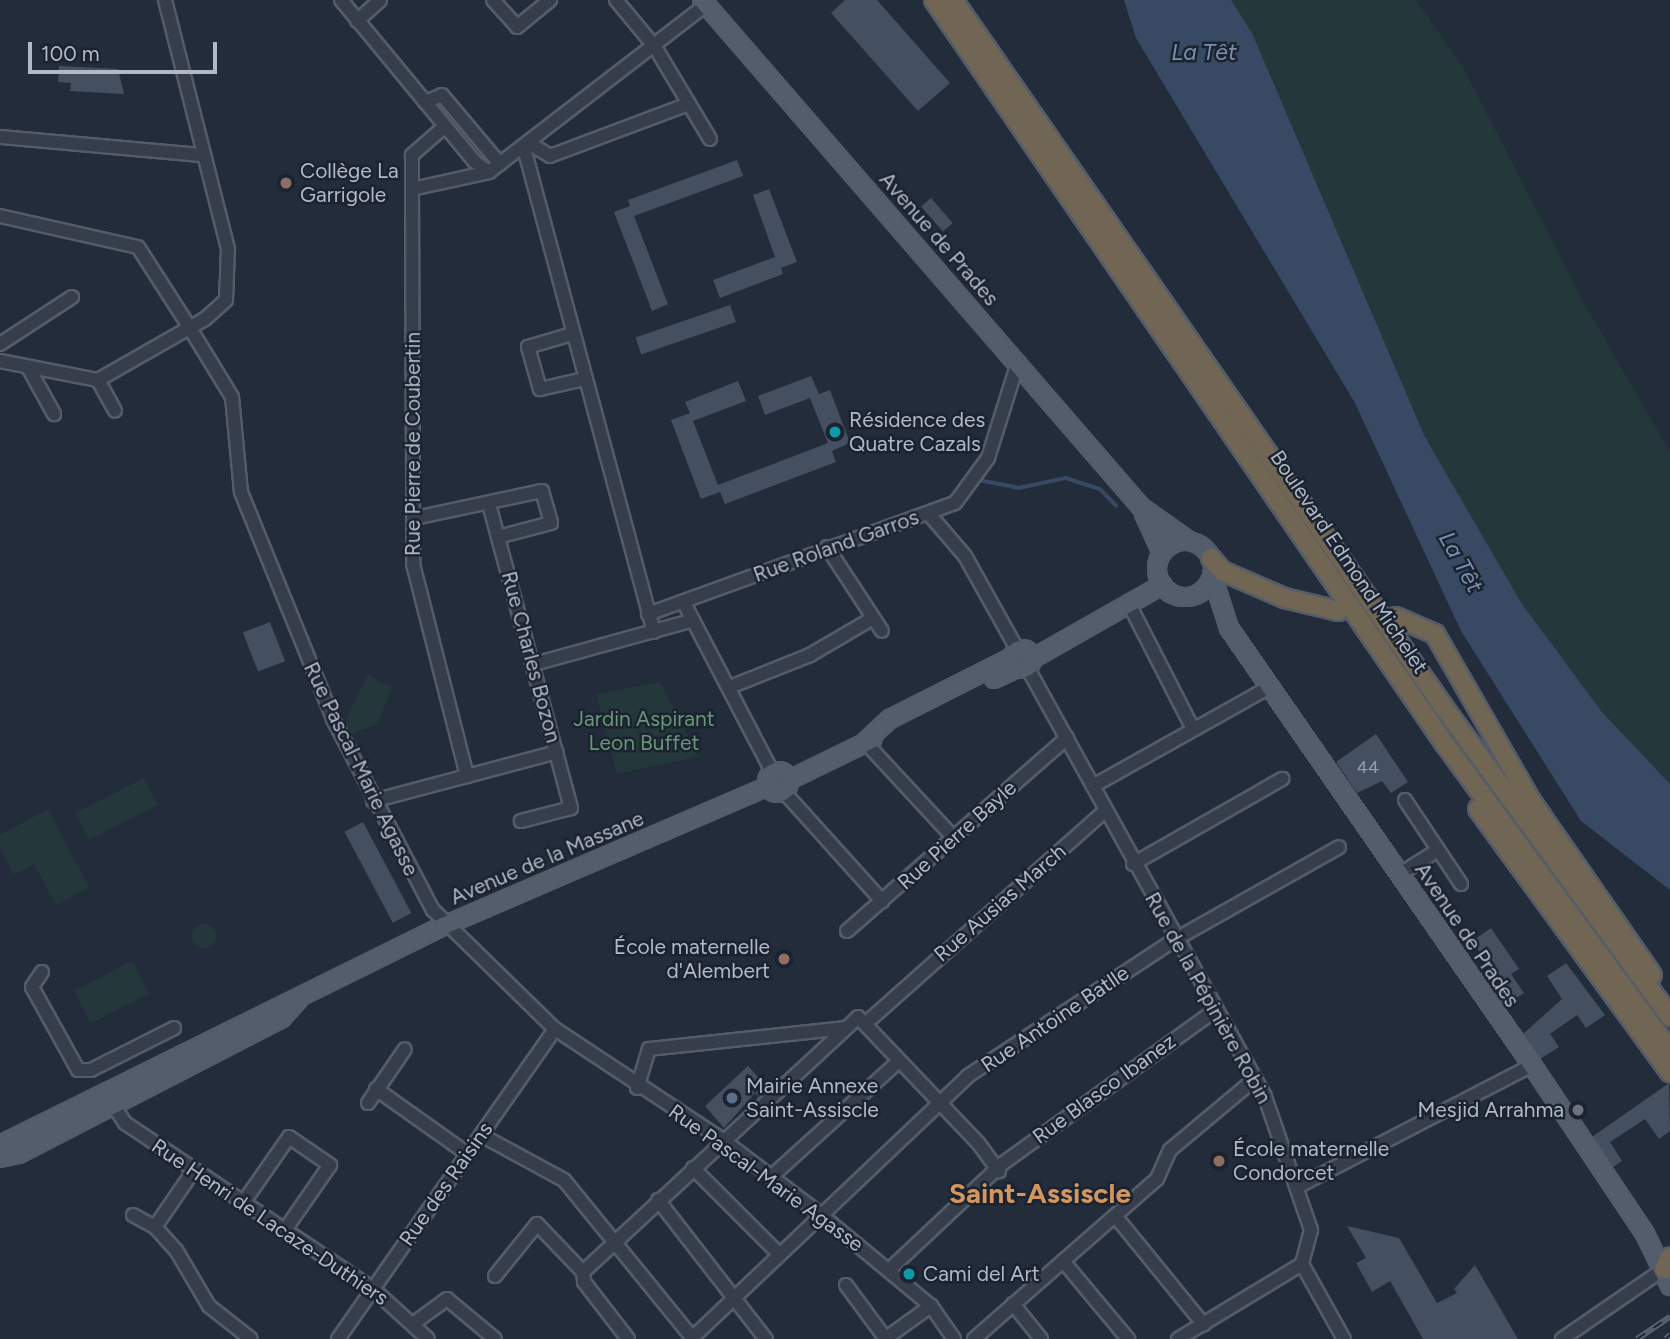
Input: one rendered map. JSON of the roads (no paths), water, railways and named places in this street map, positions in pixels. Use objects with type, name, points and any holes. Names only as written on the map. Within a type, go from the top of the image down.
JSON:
[{"type":"highway","points":[[928,0],[1007,88]]},
{"type":"highway","points":[[934,0],[1007,88]]},
{"type":"highway","points":[[953,0],[1007,88]]},
{"type":"highway","points":[[960,0],[1007,88]]},
{"type":"highway","name":"Boulevard Edmond Michelet","points":[[1007,88],[1445,744],[1670,1050]]},
{"type":"highway","name":"Boulevard Edmond Michelet","points":[[1007,88],[1509,797],[1670,1017]]},
{"type":"highway","points":[[1212,566],[1284,598],[1338,611]]},
{"type":"highway","points":[[1396,617],[1435,634],[1531,802],[1670,1001]]},
{"type":"highway","points":[[1445,744],[1461,785],[1670,1072]]},
{"type":"highway","points":[[1509,797],[1531,802]]},
{"type":"main road","name":"Avenue de Prades","points":[[704,2],[1141,507],[1189,541]]},
{"type":"main road","name":"Avenue de Prades","points":[[1141,507],[1162,553]]},
{"type":"main road","points":[[1189,541],[1212,566],[1204,589],[1190,596],[1162,585],[1157,571],[1162,553],[1174,543],[1189,541]]},
{"type":"main road","name":"Avenue de Prades","points":[[1212,566],[1229,628]]},
{"type":"main road","name":"Avenue de la Massane","points":[[110,1099],[302,996],[446,925],[665,830],[692,827],[865,742],[890,719],[915,710],[1077,634],[1128,602],[1162,585]]},
{"type":"main road","name":"Avenue de Prades","points":[[1190,596],[1229,628],[1271,686],[1532,1065],[1669,1270]]},
{"type":"main road","points":[[0,1145],[110,1099],[148,1088],[282,1018],[302,996]]},
{"type":"main road","points":[[0,1158],[110,1099]]},
{"type":"street","points":[[0,361],[98,380],[188,325],[217,311],[230,285],[228,249],[165,0]]},
{"type":"street","points":[[341,0],[444,127],[495,168]]},
{"type":"street","points":[[357,21],[380,0]]},
{"type":"street","points":[[493,0],[517,27],[550,0]]},
{"type":"street","points":[[616,0],[655,47],[710,139]]},
{"type":"street","points":[[412,189],[495,168],[528,146],[655,47],[704,2]]},
{"type":"street","points":[[425,102],[442,95],[495,168]]},
{"type":"street","points":[[528,146],[550,156],[688,104]]},
{"type":"street","name":"Rue Pierre de Coubertin","points":[[444,127],[412,155],[415,518],[413,564],[467,776]]},
{"type":"street","points":[[0,137],[203,155]]},
{"type":"street","points":[[528,146],[572,334],[653,632]]},
{"type":"street","name":"Rue Pascal-Marie Agasse","points":[[0,216],[138,247],[188,325],[232,397],[241,492],[332,719],[428,903],[446,925],[555,1029],[637,1088],[723,1141],[820,1213],[931,1306],[954,1339]]},
{"type":"street","points":[[0,344],[72,297]]},
{"type":"street","points":[[572,334],[528,347],[540,389],[584,379]]},
{"type":"street","name":"Rue Roland Garros","points":[[648,614],[684,603],[827,547],[955,503],[983,467],[1018,362]]},
{"type":"street","points":[[28,367],[54,414]]},
{"type":"street","points":[[98,380],[115,411]]},
{"type":"street","points":[[415,518],[542,491],[551,523],[498,537]]},
{"type":"street","name":"Rue Charles Bozon","points":[[489,504],[571,808],[521,821]]},
{"type":"street","name":"Rue de la Pépinière Robin","points":[[929,513],[965,556],[1067,738],[1214,1011],[1255,1079],[1299,1186],[1311,1230],[1302,1264]]},
{"type":"street","points":[[827,547],[882,631]]},
{"type":"street","points":[[1128,602],[1194,729]]},
{"type":"street","points":[[684,603],[690,621],[730,687],[779,783],[882,901]]},
{"type":"street","points":[[730,687],[810,655],[873,618]]},
{"type":"street","points":[[534,664],[690,621]]},
{"type":"street","points":[[1093,786],[1271,686]]},
{"type":"street","name":"Rue Pierre Bayle","points":[[847,931],[1067,738]]},
{"type":"street","points":[[865,742],[953,837]]},
{"type":"street","points":[[373,801],[557,752]]},
{"type":"street","points":[[1133,864],[1282,779]]},
{"type":"street","points":[[1405,800],[1461,884]]},
{"type":"street","name":"Rue Ausias March","points":[[864,1024],[1105,811]]},
{"type":"street","name":"Rue Antoine Batlle","points":[[692,1339],[820,1213],[939,1106],[968,1076],[1176,939],[1339,847]]},
{"type":"street","points":[[1400,874],[1438,850]]},
{"type":"street","points":[[42,972],[32,987],[78,1070],[91,1070],[173,1028]]},
{"type":"street","name":"Rue Blasco Ibanez","points":[[888,1270],[1024,1147],[1214,1011]]},
{"type":"street","points":[[583,1272],[858,1017],[939,1106],[979,1144],[999,1172]]},
{"type":"street","points":[[637,1088],[649,1049],[845,1028]]},
{"type":"street","name":"Rue des Raisins","points":[[338,1339],[555,1029]]},
{"type":"street","points":[[368,1103],[405,1049]]},
{"type":"street","points":[[771,1177],[898,1062]]},
{"type":"street","points":[[1299,1186],[1532,1065]]},
{"type":"street","points":[[974,1339],[1116,1217],[1157,1179],[1170,1150],[1255,1079]]},
{"type":"street","points":[[376,1089],[466,1153]]},
{"type":"street","name":"Rue Henri de Lacaze-Duthiers","points":[[110,1099],[125,1123],[373,1289],[414,1323],[428,1339]]},
{"type":"street","points":[[481,1135],[564,1180],[618,1240],[692,1339]]},
{"type":"street","points":[[243,1203],[289,1137],[330,1165],[285,1230]]},
{"type":"street","points":[[693,1168],[779,1254]]},
{"type":"street","points":[[155,1227],[194,1170]]},
{"type":"street","points":[[658,1200],[766,1339]]},
{"type":"street","points":[[133,1215],[155,1227],[191,1268],[209,1306],[251,1339]]},
{"type":"street","points":[[1116,1217],[1204,1325]]},
{"type":"street","points":[[495,1276],[534,1224],[583,1272],[584,1282],[628,1339]]},
{"type":"street","points":[[1063,1261],[1128,1339]]},
{"type":"street","points":[[1178,1339],[1302,1264],[1342,1338]]},
{"type":"street","points":[[1562,1339],[1669,1270]]},
{"type":"street","points":[[846,1285],[885,1339],[931,1306]]},
{"type":"street","points":[[414,1323],[447,1298],[495,1339]]},
{"type":"street","points":[[1013,1304],[1041,1339]]},
{"type":"water","name":"La Têt","points":[[1124,0],[1231,0],[1252,33],[1425,437],[1522,604],[1602,712],[1670,784],[1670,890],[1581,821],[1461,631],[1355,403],[1136,38]]},
{"type":"waterway","points":[[984,481],[1019,488],[1066,478],[1100,489],[1116,505]]},
{"type":"railway","points":[[1637,1339],[1670,1317]]},
{"type":"railway","points":[[1666,1339],[1670,1335]]},
{"type":"place","name":"Collège La Garrigole","points":[[286,183]]},
{"type":"place","name":"Résidence des Quatre Cazals","points":[[835,432]]},
{"type":"place","name":"École maternelle d'Alembert","points":[[784,959]]},
{"type":"place","name":"Mairie Annexe Saint-Assiscle","points":[[732,1098]]},
{"type":"place","name":"Mesjid Arrahma","points":[[1578,1110]]},
{"type":"place","name":"École maternelle Condorcet","points":[[1219,1161]]},
{"type":"place","name":"Cami del Art","points":[[909,1274]]},
{"type":"district","name":"Saint-Assiscle","points":[[1040,1193]]},
{"type":"park label","name":"Jardin Aspirant Leon Buffet","points":[[644,731]]}]
